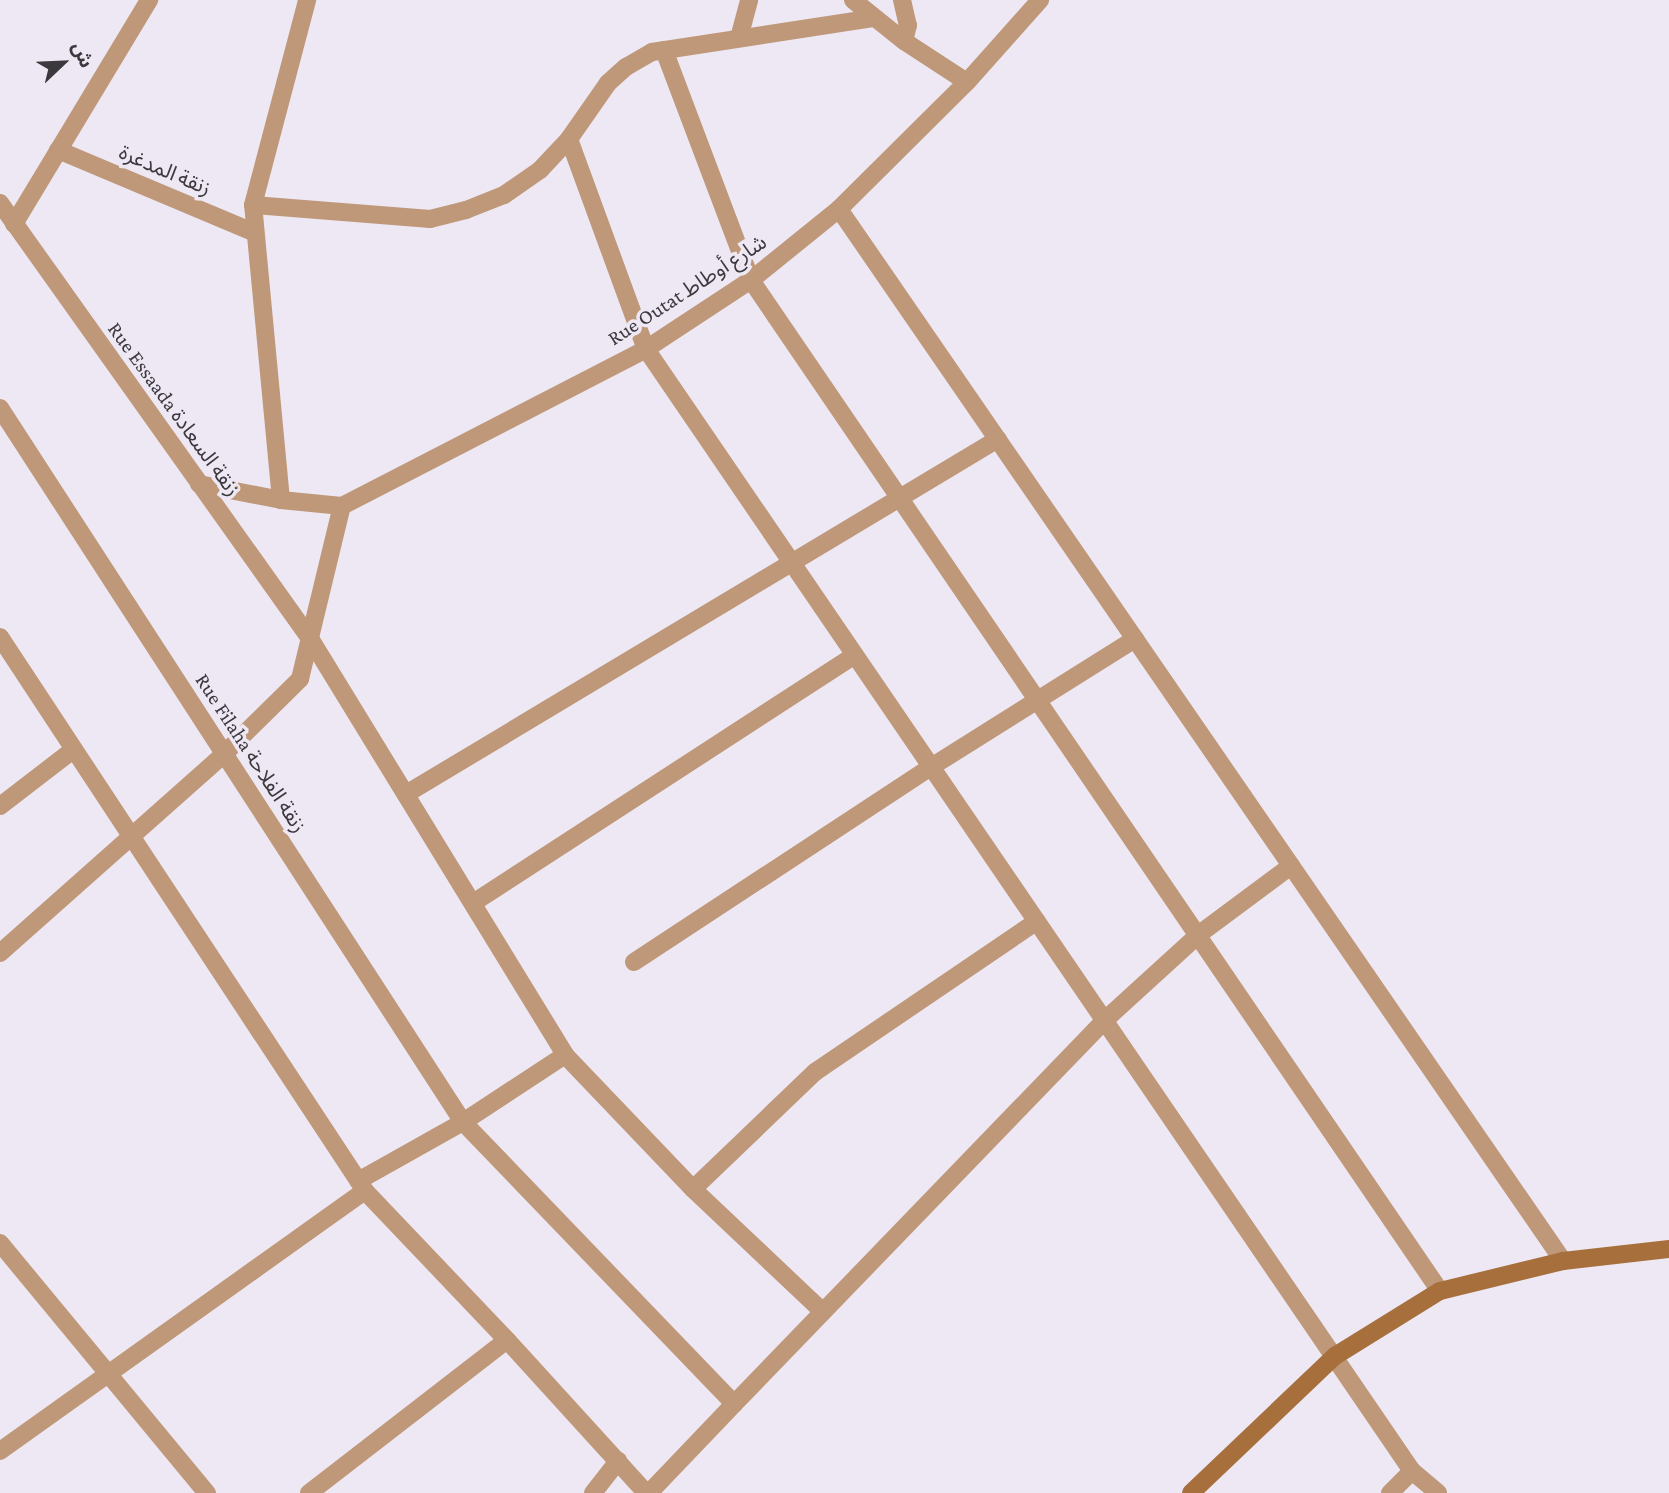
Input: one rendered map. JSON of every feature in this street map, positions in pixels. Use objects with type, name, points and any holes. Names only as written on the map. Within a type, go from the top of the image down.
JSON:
[{"type":"street","points":[[14,224],[149,0]]},
{"type":"street","points":[[281,500],[253,205],[307,0]]},
{"type":"street","points":[[738,38],[749,0]]},
{"type":"street","points":[[853,0],[904,41],[967,82]]},
{"type":"street","points":[[902,0],[908,25],[904,41]]},
{"type":"street","name":"Rue Outat شارع أوطاط","points":[[342,506],[646,349],[751,280],[839,209],[967,82],[1040,0]]},
{"type":"street","points":[[253,205],[430,219],[504,195],[540,170],[569,139],[608,83],[626,66],[652,52],[874,18]]},
{"type":"street","points":[[664,50],[751,280],[1440,1291]]},
{"type":"street","points":[[569,139],[646,349],[1412,1471],[1438,1493]]},
{"type":"street","name":"زنقة المدغرة","points":[[58,150],[254,232]]},
{"type":"street","name":"Rue Essaada زنقة السعادة","points":[[0,203],[311,640],[565,1055],[693,1189],[822,1311]]},
{"type":"street","points":[[839,209],[1563,1261]]},
{"type":"street","name":"Rue Filaha زنقة الفلاحة","points":[[0,408],[463,1122],[734,1404]]},
{"type":"street","points":[[406,794],[998,439]]},
{"type":"street","points":[[0,953],[224,754],[300,679],[342,506],[281,500],[199,484]]},
{"type":"street","points":[[0,638],[129,838],[361,1186],[647,1493],[1105,1020],[1198,935],[1291,866]]},
{"type":"street","points":[[635,962],[931,767],[1135,639]]},
{"type":"street","points":[[473,903],[855,655]]},
{"type":"street","points":[[0,806],[73,751]]},
{"type":"street","points":[[693,1189],[816,1072],[1037,921]]},
{"type":"street","points":[[0,1451],[109,1375],[361,1186],[565,1055]]},
{"type":"street","points":[[0,1244],[207,1493]]},
{"type":"street","points":[[1191,1493],[1335,1356],[1440,1291],[1563,1261],[1669,1249]]},
{"type":"street","points":[[309,1493],[507,1340]]},
{"type":"street","points":[[593,1493],[618,1461]]},
{"type":"street","points":[[1390,1493],[1412,1471]]}]
